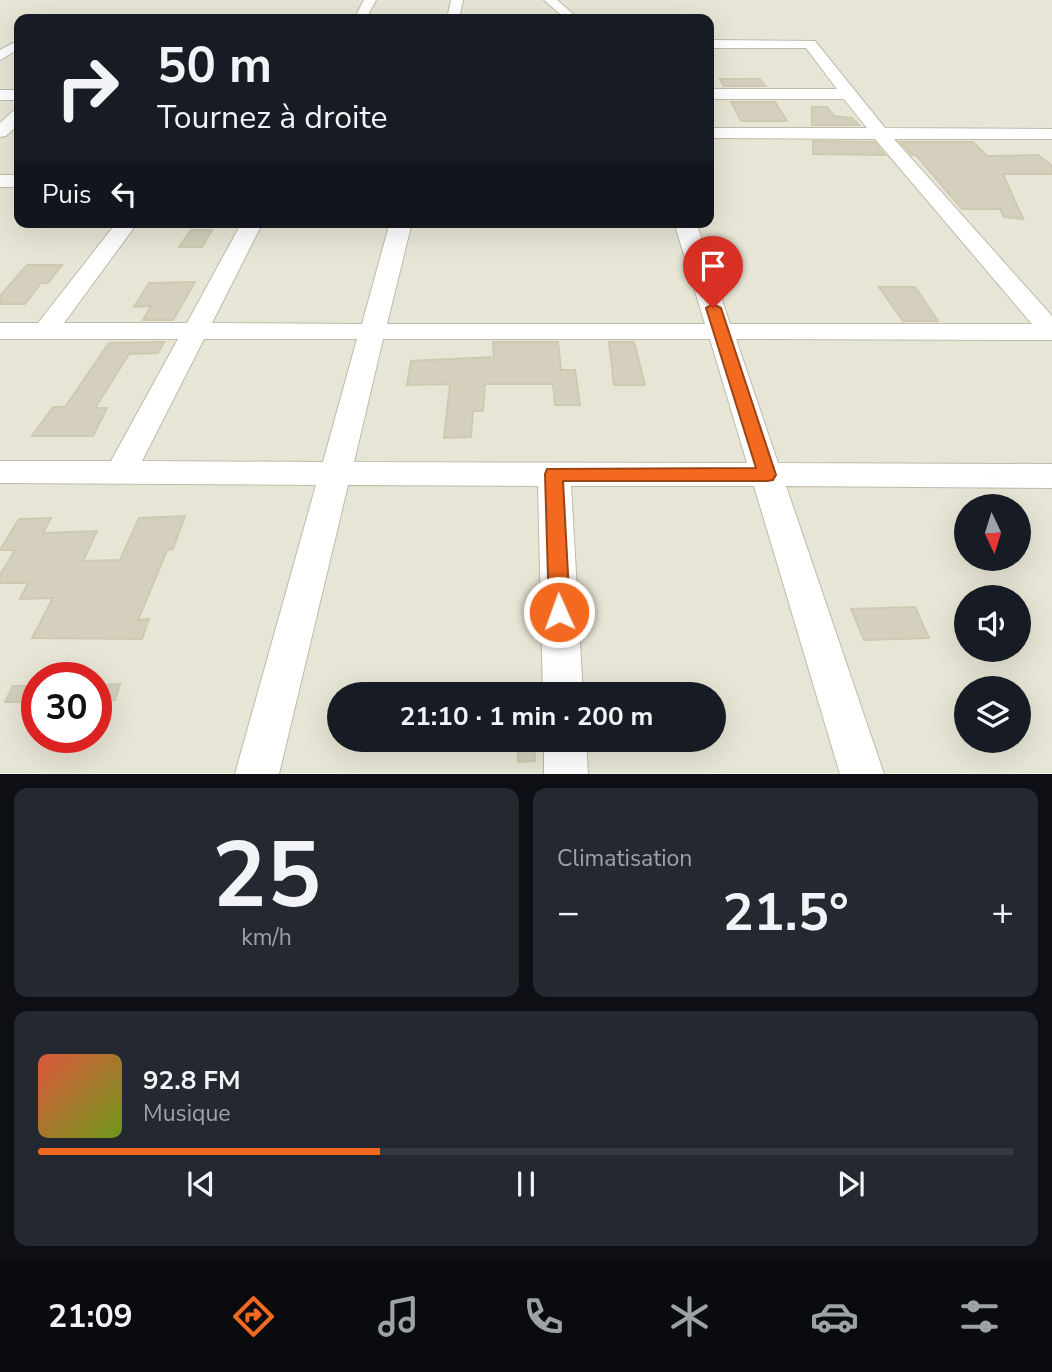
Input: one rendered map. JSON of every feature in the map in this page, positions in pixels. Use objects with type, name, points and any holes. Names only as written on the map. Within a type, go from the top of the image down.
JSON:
[{"type":"street","points":[[550,0],[567,14]]},
{"type":"street","points":[[714,44],[810,44],[880,134],[1052,332]]},
{"type":"street","points":[[714,94],[849,93]]},
{"type":"street","points":[[0,132],[14,120]]},
{"type":"street","points":[[714,133],[1052,134]]},
{"type":"street","points":[[45,331],[123,228]]},
{"type":"street","points":[[121,472],[250,228]]},
{"type":"street","points":[[257,774],[399,228]]},
{"type":"street","points":[[687,228],[862,774]]},
{"type":"street","points":[[0,331],[1052,332]]},
{"type":"street","points":[[0,472],[1052,476]]},
{"type":"street","points":[[554,474],[562,682]]},
{"type":"street","points":[[565,752],[566,774]]},
{"type":"shaded area","points":[[0,0],[1052,0],[1052,773],[0,773]]},
{"type":"building","points":[[720,79],[760,79],[765,86],[724,86]]},
{"type":"building","points":[[731,102],[775,102],[787,121],[741,121]]},
{"type":"building","points":[[812,107],[827,107],[834,116],[852,118],[859,125],[812,125]]},
{"type":"building","points":[[813,141],[874,142],[885,155],[813,154]]},
{"type":"building","points":[[900,142],[973,142],[987,156],[1038,155],[1052,166],[1052,174],[1003,174],[1023,219],[1004,217],[1000,209],[962,209],[916,155],[912,155]]},
{"type":"building","points":[[191,230],[212,230],[202,247],[179,247]]},
{"type":"building","points":[[27,265],[62,265],[48,283],[41,283],[25,304],[0,304],[0,296]]},
{"type":"building","points":[[195,282],[173,320],[143,320],[151,306],[134,307],[149,283]]},
{"type":"building","points":[[879,287],[915,287],[938,321],[903,321]]},
{"type":"building","points":[[164,342],[158,353],[129,354],[95,408],[107,408],[93,436],[32,436],[53,407],[65,407],[109,343]]},
{"type":"building","points":[[493,342],[558,342],[561,370],[575,370],[580,405],[555,405],[553,384],[485,384],[483,411],[473,411],[471,437],[444,438],[450,384],[407,385],[411,361],[494,357]]},
{"type":"building","points":[[609,342],[634,342],[645,385],[614,385]]},
{"type":"building","points":[[185,516],[173,549],[167,550],[138,620],[149,619],[142,639],[32,638],[53,598],[20,599],[28,583],[0,583],[0,575],[15,550],[0,550],[19,519],[51,518],[43,533],[97,531],[83,561],[120,560],[139,518]]},
{"type":"building","points":[[915,607],[929,638],[864,640],[851,609]]},
{"type":"building","points":[[112,684],[120,684],[115,700],[112,700]]},
{"type":"building","points":[[13,686],[21,686],[21,702],[5,702]]},
{"type":"building","points":[[518,752],[534,752],[535,761],[518,762]]},
{"type":"route","points":[[559,612],[554,474],[767,475],[713,308]]}]
